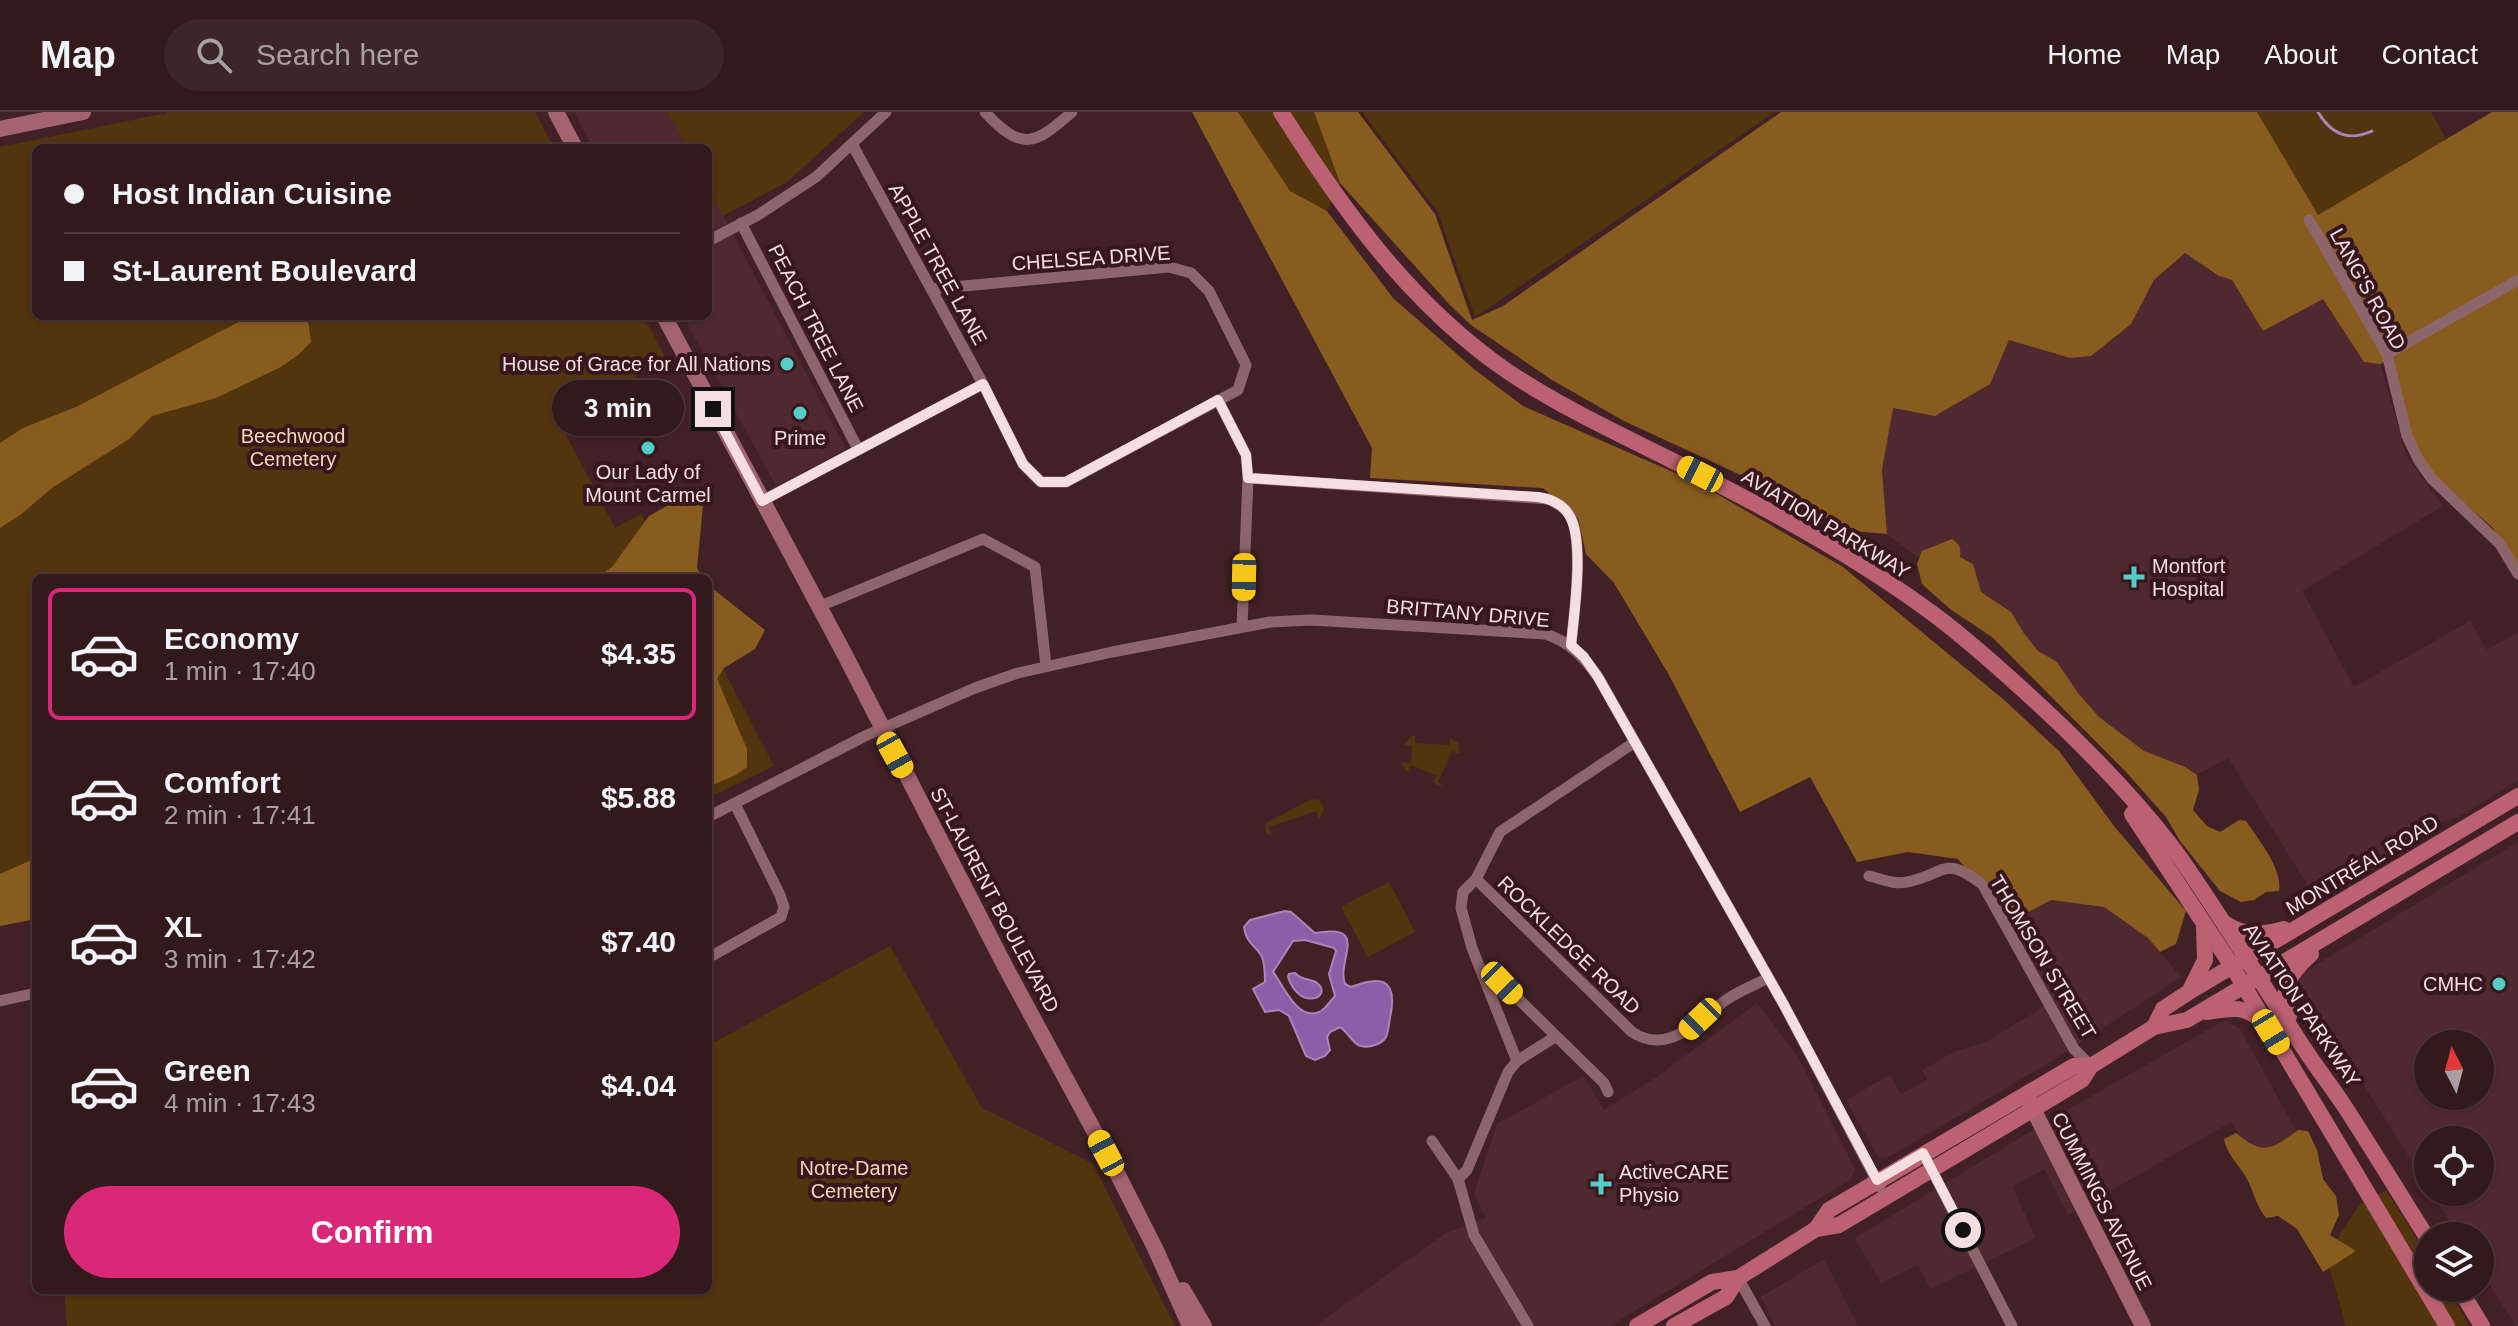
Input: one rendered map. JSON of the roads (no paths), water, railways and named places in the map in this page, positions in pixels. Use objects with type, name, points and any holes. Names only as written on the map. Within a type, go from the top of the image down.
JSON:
[{"type":"main road","points":[[0,129],[83,112]]},
{"type":"main road","points":[[556,112],[573,144]]},
{"type":"main road","name":"AVIATION PARKWAY","points":[[1281,112],[1371,244],[1434,311],[1473,345],[1561,404],[1748,499],[1847,555],[1955,631],[2003,671],[2107,770],[2180,858],[2417,1222]]},
{"type":"main road","name":"ST-LAURENT BOULEVARD","points":[[666,320],[1155,1248],[1190,1326]]},
{"type":"main road","name":"AVIATION PARKWAY","points":[[2066,731],[2128,808],[2232,966],[2447,1326]]},
{"type":"main road","name":"MONTRÉAL ROAD","points":[[2154,1027],[2163,1009],[2189,992],[2518,796]]},
{"type":"main road","name":"MONTRÉAL ROAD","points":[[1637,1326],[1712,1282],[1738,1278],[1816,1229],[1839,1225],[1887,1198],[2082,1080],[2091,1066],[2154,1027],[2187,1020],[2198,1014],[2518,822]]},
{"type":"main road","points":[[2189,992],[2205,960],[2206,938],[2201,918]]},
{"type":"main road","points":[[2222,921],[2235,930],[2251,935],[2301,925]]},
{"type":"main road","points":[[2298,1040],[2285,1005],[2286,984],[2296,968],[2342,927]]},
{"type":"main road","points":[[2198,1014],[2241,1008],[2253,1013],[2271,1032]]},
{"type":"main road","name":"MONTRÉAL ROAD","points":[[1816,1229],[1829,1210],[1877,1180],[2074,1066],[2091,1066]]},
{"type":"main road","name":"CUMMINGS AVENUE","points":[[2025,1094],[2143,1326]]},
{"type":"main road","name":"ST-LAURENT BOULEVARD","points":[[1155,1248],[1204,1326]]},
{"type":"main road","name":"MONTRÉAL ROAD","points":[[1674,1326],[1726,1297],[1738,1278]]},
{"type":"main road","points":[[2467,1302],[2482,1326]]},
{"type":"street","points":[[712,239],[758,215],[816,177],[886,112]]},
{"type":"street","points":[[985,112],[1005,134],[1029,140],[1048,134],[1072,112]]},
{"type":"street","name":"APPLE TREE LANE","points":[[852,144],[983,384],[1023,464],[1041,482]]},
{"type":"street","name":"LANG'S ROAD","points":[[2309,220],[2387,354],[2407,436],[2418,459],[2432,479],[2500,544],[2518,574]]},
{"type":"street","name":"PEACH TREE LANE","points":[[741,223],[858,449]]},
{"type":"street","name":"CHELSEA DRIVE","points":[[931,289],[1169,267],[1191,273],[1209,291],[1246,365],[1238,390],[1066,482],[1041,482]]},
{"type":"street","points":[[2387,354],[2518,280]]},
{"type":"street","points":[[762,501],[983,384]]},
{"type":"street","points":[[1218,400],[1246,455],[1248,478],[1242,627]]},
{"type":"street","points":[[1248,478],[1538,497],[1561,506],[1574,525],[1578,542],[1571,645]]},
{"type":"street","points":[[818,607],[983,539],[1035,567],[1046,666]]},
{"type":"street","name":"BRITTANY DRIVE","points":[[712,815],[865,736],[975,688],[1046,666],[1242,627],[1312,620],[1546,634],[1571,645],[1598,677],[1768,978],[1887,1198]]},
{"type":"street","points":[[1517,1061],[1483,976],[1461,908],[1463,892],[1476,879],[1500,832],[1635,742]]},
{"type":"street","points":[[712,956],[781,917],[784,907],[735,804]]},
{"type":"street","name":"THOMSON STREET","points":[[1869,876],[1896,883],[1909,882],[1953,867],[1964,870],[1983,885],[2072,1045],[2091,1066]]},
{"type":"street","name":"ROCKLEDGE ROAD","points":[[1476,879],[1632,1032],[1644,1040],[1656,1041],[1684,1035],[1733,995],[1768,978]]},
{"type":"street","points":[[1483,976],[1502,983],[1604,1083],[1608,1092]]},
{"type":"street","points":[[0,1001],[32,994]]},
{"type":"street","points":[[1458,1179],[1467,1170],[1508,1072],[1517,1061],[1555,1037]]},
{"type":"street","points":[[1432,1141],[1458,1179],[1474,1235],[1528,1326]]},
{"type":"street","points":[[1923,1153],[2012,1326]]},
{"type":"street","points":[[1738,1278],[1765,1326]]},
{"type":"waterway","points":[[2318,112],[2334,131],[2341,134],[2355,136],[2372,131]]},
{"type":"place","name":"House of Grace for All Nations","points":[[787,364]]},
{"type":"place","name":"Prime","points":[[800,413]]},
{"type":"place","name":"Our Lady of Mount Carmel","points":[[648,448]]},
{"type":"place","name":"Montfort Hospital","points":[[2134,577]]},
{"type":"place","name":"CMHC","points":[[2499,984]]},
{"type":"place","name":"ActiveCARE Physio","points":[[1601,1184]]},
{"type":"park label","name":"Beechwood Cemetery","points":[[293,448]]},
{"type":"park label","name":"Notre-Dame Cemetery","points":[[854,1180]]}]
